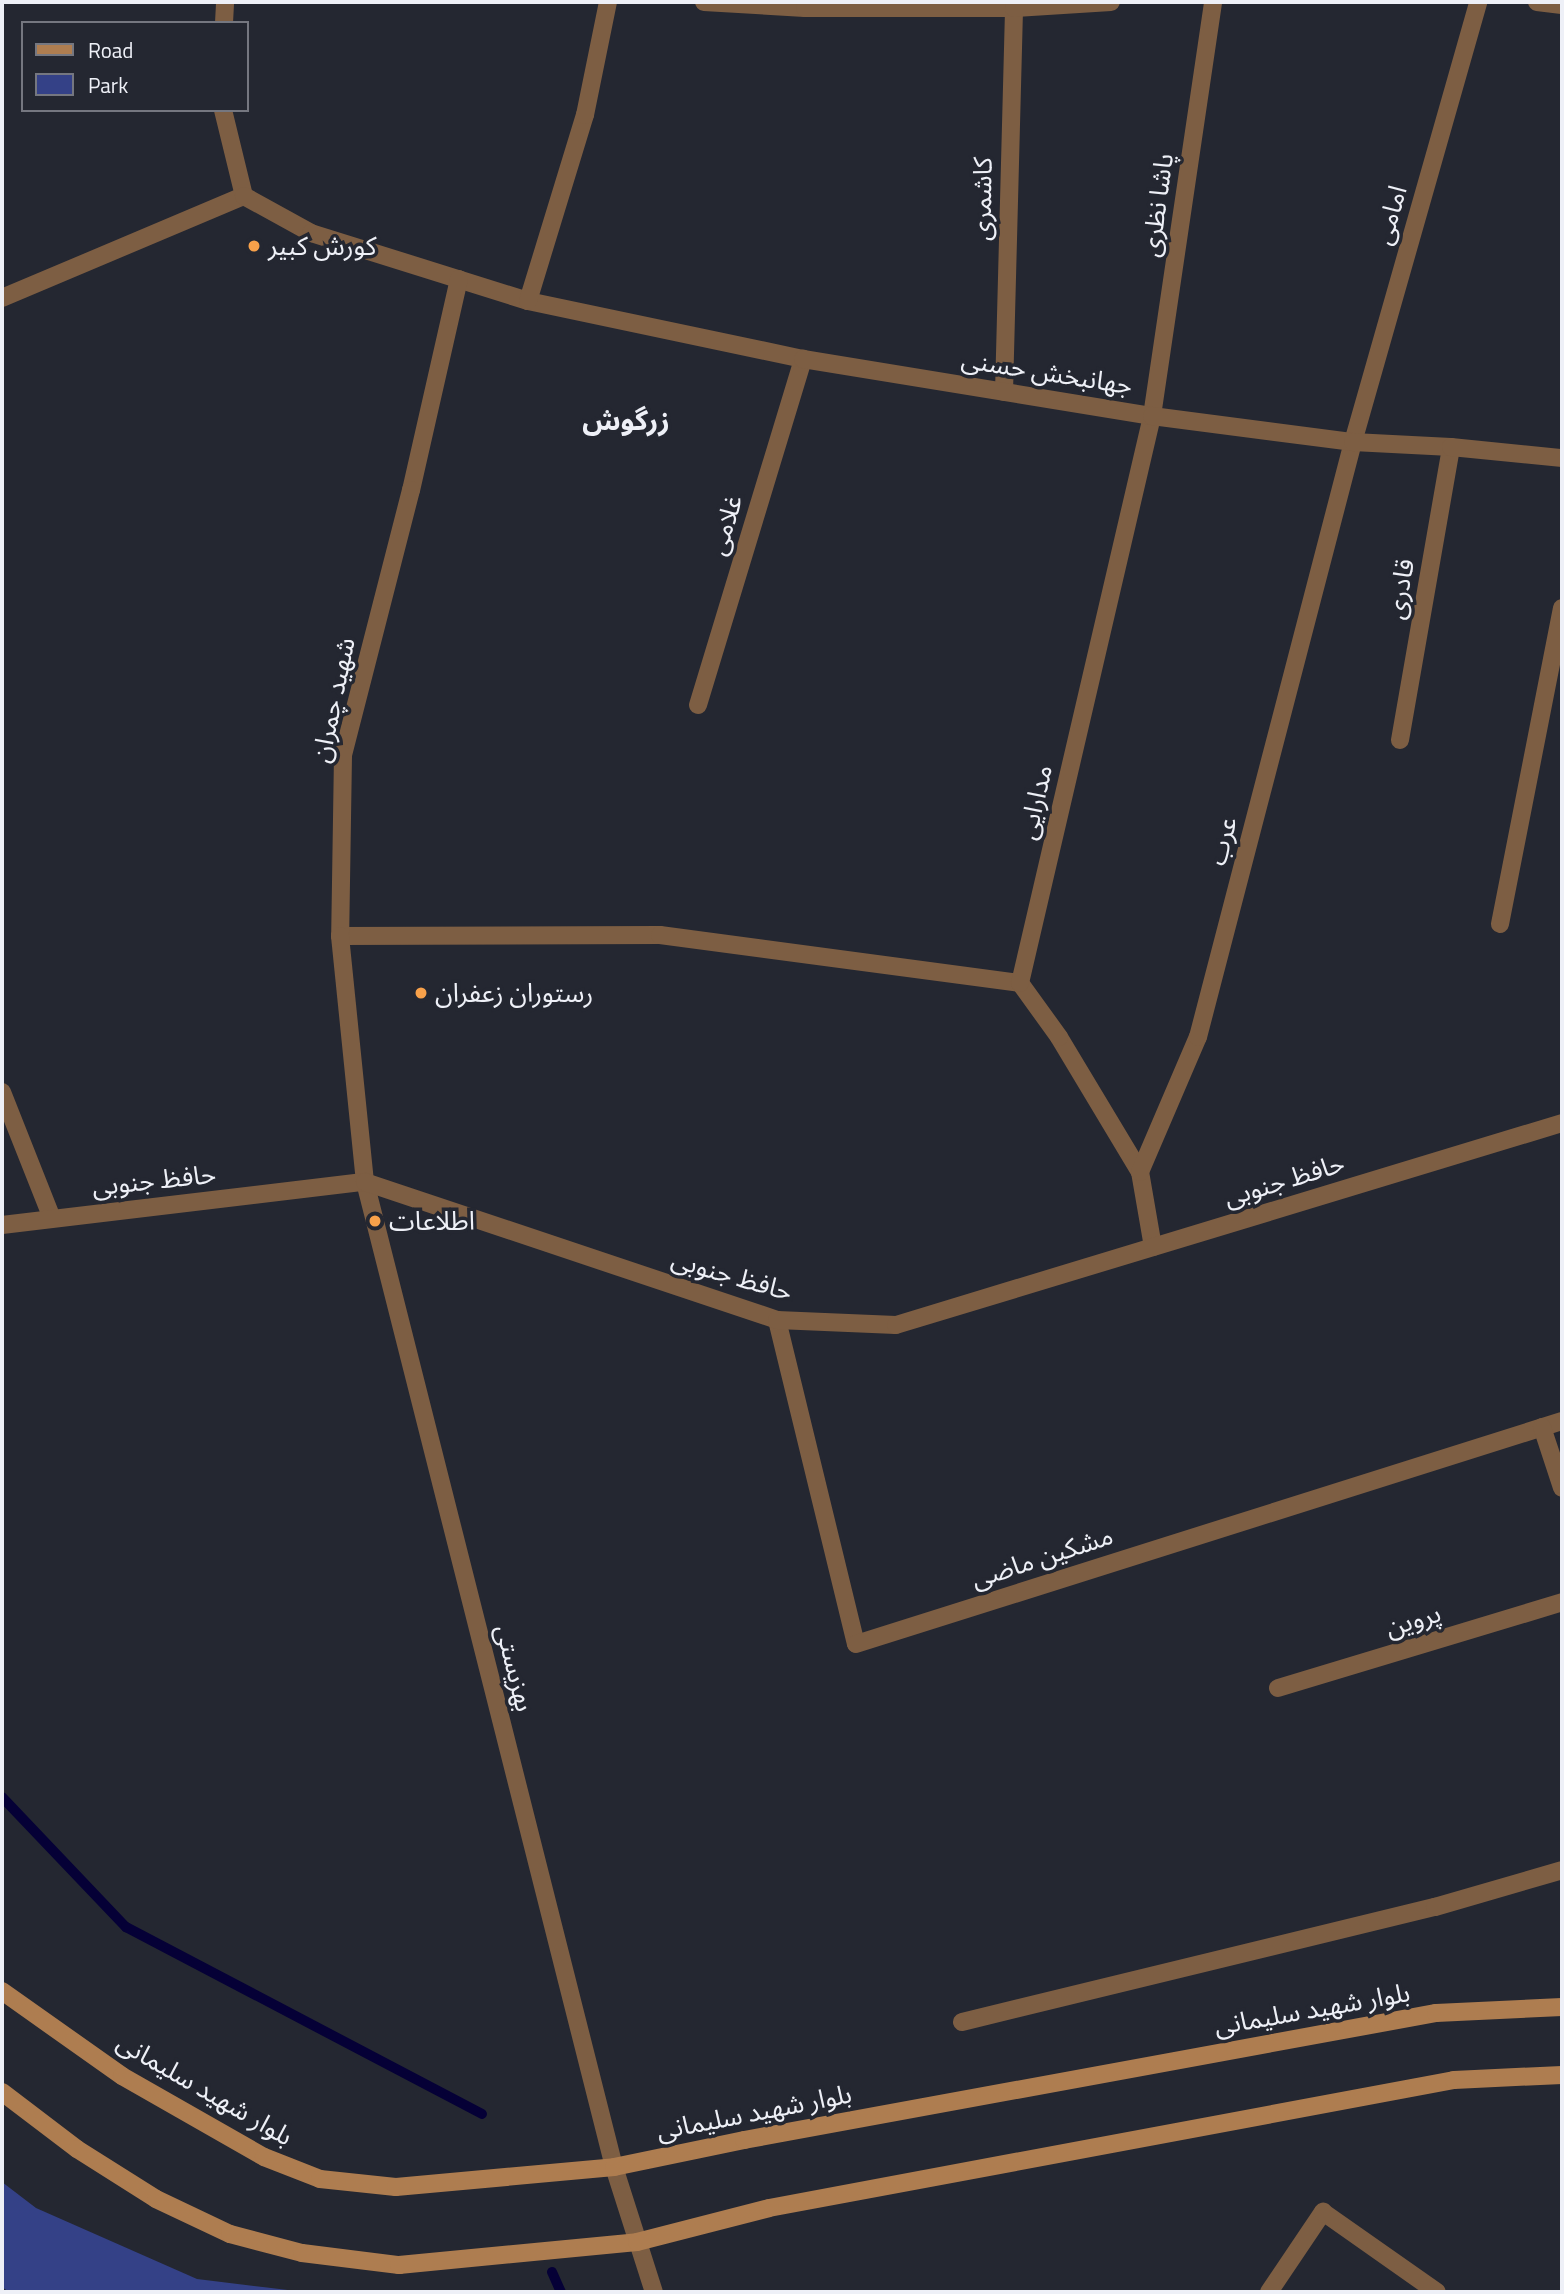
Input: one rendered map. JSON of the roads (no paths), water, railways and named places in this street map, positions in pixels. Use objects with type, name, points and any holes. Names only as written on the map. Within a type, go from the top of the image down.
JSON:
[{"type":"main road","name":"بلوار شهید سلیمانی","points":[[2,1991],[122,2076],[264,2157],[320,2179],[396,2187],[614,2167],[744,2140],[1437,2013],[1562,2007]]},
{"type":"main road","points":[[2,2092],[77,2148],[156,2199],[230,2234],[302,2253],[399,2265],[637,2242],[769,2208],[1441,2082],[1562,2075]]},
{"type":"street","points":[[224,21],[225,2]]},
{"type":"street","points":[[223,112],[244,196],[311,233],[528,301],[585,115],[608,2]]},
{"type":"street","points":[[704,2],[805,8],[906,5],[1014,8],[1111,2]]},
{"type":"street","name":"پاشا نظری","points":[[1152,416],[1213,2]]},
{"type":"street","name":"امامی","points":[[1353,442],[1478,2]]},
{"type":"street","points":[[1537,2],[1562,5]]},
{"type":"street","name":"کاشمری","points":[[1004,392],[1014,8]]},
{"type":"street","points":[[2,298],[244,196]]},
{"type":"street","name":"شهید چمران","points":[[365,1182],[340,936],[343,755],[411,490],[459,279]]},
{"type":"street","name":"جهانبخش حسنی","points":[[528,301],[803,359],[1152,416],[1353,442],[1451,447],[1562,458]]},
{"type":"street","name":"غلامی","points":[[698,705],[803,359]]},
{"type":"street","name":"مدارایی","points":[[1020,983],[1152,416]]},
{"type":"street","name":"عرب","points":[[1140,1172],[1198,1037],[1353,442]]},
{"type":"street","name":"قادری","points":[[1400,740],[1451,447]]},
{"type":"street","points":[[1500,924],[1562,608]]},
{"type":"street","points":[[340,936],[660,935],[1020,983],[1059,1037],[1140,1172],[1153,1247]]},
{"type":"street","points":[[2,1092],[52,1218]]},
{"type":"street","name":"حافظ جنوبی","points":[[2,1225],[365,1182],[778,1320],[896,1325],[1562,1123]]},
{"type":"street","name":"بهزیستی","points":[[365,1182],[614,2167]]},
{"type":"street","name":"مشکین ماضی","points":[[778,1320],[856,1644],[1562,1421]]},
{"type":"street","points":[[1542,1427],[1562,1488]]},
{"type":"street","name":"پروین","points":[[1278,1688],[1562,1602]]},
{"type":"street","points":[[962,2022],[1436,1907],[1562,1870]]},
{"type":"street","points":[[614,2167],[654,2292]]},
{"type":"street","points":[[1269,2292],[1323,2212],[1437,2292]]},
{"type":"waterway","points":[[2,1797],[126,1927],[482,2114]]},
{"type":"waterway","points":[[552,2272],[561,2292]]},
{"type":"place","name":"کورش کبیر","points":[[254,246]]},
{"type":"place","name":"رستوران زعفران","points":[[421,993]]},
{"type":"place","name":"اطلاعات","points":[[375,1221]]},
{"type":"district","name":"زرگوش","points":[[626,420]]}]
